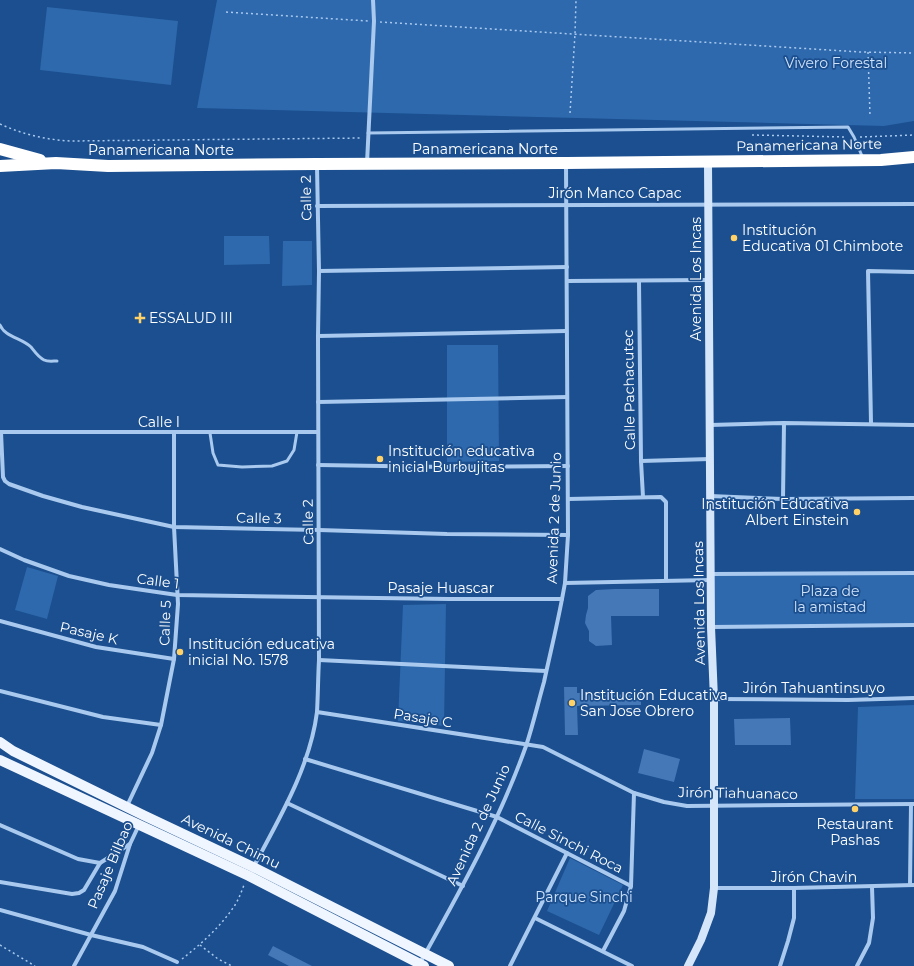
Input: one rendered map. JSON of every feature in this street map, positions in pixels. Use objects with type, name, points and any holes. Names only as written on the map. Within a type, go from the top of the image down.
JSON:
[{"type":"highway","name":"Panamericana Norte","points":[[0,149],[56,163]]},
{"type":"highway","name":"Panamericana Norte","points":[[0,166],[56,163],[108,166],[566,164],[863,160],[914,157]]},
{"type":"main road","name":"Avenida Chimu","points":[[0,742],[13,751],[127,806],[421,965]]},
{"type":"main road","name":"Avenida Chimu","points":[[0,760],[138,825],[251,872],[449,966]]},
{"type":"street","points":[[367,164],[374,21],[373,0]]},
{"type":"street","name":"Avenida Los Incas","points":[[688,966],[701,940],[711,913],[714,888],[714,699],[711,627],[708,162]]},
{"type":"street","name":"Calle 2","points":[[251,872],[298,780],[317,712],[319,660],[319,271],[317,164]]},
{"type":"street","name":"Avenida 2 de Junio","points":[[421,965],[425,954],[463,886],[497,817],[526,744],[546,671],[562,599],[565,582],[568,535],[566,164]]},
{"type":"street","name":"Jirón Manco Capac","points":[[317,206],[914,204]]},
{"type":"street","points":[[319,271],[567,267]]},
{"type":"street","points":[[871,423],[868,271],[914,272]]},
{"type":"street","points":[[567,281],[639,282],[709,280]]},
{"type":"street","name":"Calle Pachacutec","points":[[639,282],[641,461],[643,497]]},
{"type":"street","points":[[318,336],[566,331]]},
{"type":"street","points":[[318,402],[567,397]]},
{"type":"street","points":[[783,499],[784,423]]},
{"type":"street","points":[[710,425],[871,423],[914,425]]},
{"type":"street","name":"Calle I","points":[[1,432],[318,432]]},
{"type":"street","name":"Calle 3","points":[[1,432],[1,465],[3,477],[9,484],[43,496],[82,507],[174,527],[447,534],[568,535]]},
{"type":"street","name":"Calle 5","points":[[127,806],[152,753],[161,725],[174,660],[177,595],[174,527],[174,433]]},
{"type":"street","points":[[641,461],[710,459]]},
{"type":"street","points":[[318,465],[445,467],[568,466]]},
{"type":"street","points":[[710,496],[783,499],[914,498]]},
{"type":"street","points":[[568,499],[661,497],[666,502],[666,580]]},
{"type":"street","name":"Calle 1","points":[[0,550],[69,576],[109,585],[177,595],[319,597]]},
{"type":"street","points":[[565,582],[666,580],[711,577],[914,573]]},
{"type":"street","name":"Pasaje Huascar","points":[[319,597],[562,599]]},
{"type":"street","name":"Pasaje K","points":[[0,621],[96,647],[174,660]]},
{"type":"street","points":[[711,627],[914,625]]},
{"type":"street","points":[[319,660],[546,671]]},
{"type":"street","points":[[0,691],[103,717],[161,725]]},
{"type":"street","name":"Jirón Tahuantinsuyo","points":[[714,699],[848,700],[914,698]]},
{"type":"street","name":"Pasaje C","points":[[317,712],[526,744]]},
{"type":"street","name":"Jirón Tiahuanaco","points":[[526,744],[542,747],[634,793],[664,802],[687,806],[912,804]]},
{"type":"street","name":"Calle Sinchi Roca","points":[[305,759],[497,817],[631,886]]},
{"type":"street","points":[[603,951],[624,911],[631,886],[634,793]]},
{"type":"street","points":[[287,803],[463,886]]},
{"type":"street","points":[[912,804],[912,885]]},
{"type":"street","name":"Pasaje Bilbao","points":[[74,966],[115,891],[130,844],[143,815]]},
{"type":"street","points":[[0,825],[78,859],[100,863]]},
{"type":"street","points":[[0,882],[72,894],[79,893],[84,890],[100,863],[130,844]]},
{"type":"street","points":[[510,966],[567,853]]},
{"type":"street","name":"Jirón Chavin","points":[[714,888],[872,887],[912,885]]},
{"type":"street","points":[[857,966],[869,943],[873,918],[872,887]]},
{"type":"street","points":[[780,966],[794,918],[794,888]]},
{"type":"street","points":[[0,910],[91,935],[143,947],[177,962]]},
{"type":"street","points":[[535,918],[632,966]]},
{"type":"lane","points":[[368,133],[848,127],[854,137],[863,160]]},
{"type":"lane","points":[[0,325],[0,327],[8,334],[30,346],[36,354],[45,361],[57,361]]},
{"type":"lane","points":[[210,433],[213,453],[218,465],[242,467],[272,466],[287,460],[294,450],[297,432]]},
{"type":"path","points":[[570,114],[576,0]]},
{"type":"path","points":[[226,12],[914,54]]},
{"type":"path","points":[[868,52],[870,116]]},
{"type":"path","points":[[177,962],[200,945],[221,924],[234,907],[251,872]]},
{"type":"path","points":[[0,945],[35,966]]},
{"type":"path","points":[[200,945],[218,959],[232,966]]},
{"type":"green space","name":"Vivero Forestal","points":[[217,0],[914,0],[914,121],[884,126],[197,108]]},
{"type":"green space","points":[[47,7],[178,21],[171,85],[40,70]]},
{"type":"green space","points":[[224,236],[269,236],[270,264],[224,265]]},
{"type":"green space","points":[[283,241],[312,241],[312,285],[282,286]]},
{"type":"green space","points":[[447,345],[498,345],[499,461],[447,462]]},
{"type":"green space","points":[[27,567],[58,576],[47,619],[15,610]]},
{"type":"green space","name":"Plaza de la amistad","points":[[914,573],[914,625],[711,627],[711,574]]},
{"type":"green space","points":[[446,604],[444,726],[398,721],[403,605]]},
{"type":"green space","points":[[914,705],[914,799],[855,799],[858,707]]},
{"type":"green space","name":"Parque Sinchi","points":[[570,858],[623,885],[599,935],[547,911]]},
{"type":"building","points":[[659,589],[659,616],[611,616],[612,645],[596,646],[589,641],[589,631],[585,623],[588,608],[588,596],[596,590]]},
{"type":"building","points":[[564,687],[577,687],[577,693],[605,692],[605,695],[641,694],[641,705],[577,706],[578,735],[565,735]]},
{"type":"building","points":[[790,718],[791,745],[735,745],[734,719]]},
{"type":"building","points":[[644,749],[680,759],[674,782],[638,773]]},
{"type":"building","points":[[273,946],[312,966],[289,966],[268,955]]},
{"type":"place","name":"Institución Educativa 01 Chimbote","points":[[734,238]]},
{"type":"place","name":"ESSALUD III","points":[[140,318]]},
{"type":"place","name":"Institución educativa inicial Burbujitas","points":[[380,459]]},
{"type":"place","name":"Institución Educativa Albert Einstein","points":[[857,512]]},
{"type":"place","name":"Institución educativa inicial No. 1578","points":[[180,652]]},
{"type":"place","name":"Institución Educativa San Jose Obrero","points":[[572,703]]},
{"type":"place","name":"Restaurant Pashas","points":[[855,809]]}]
